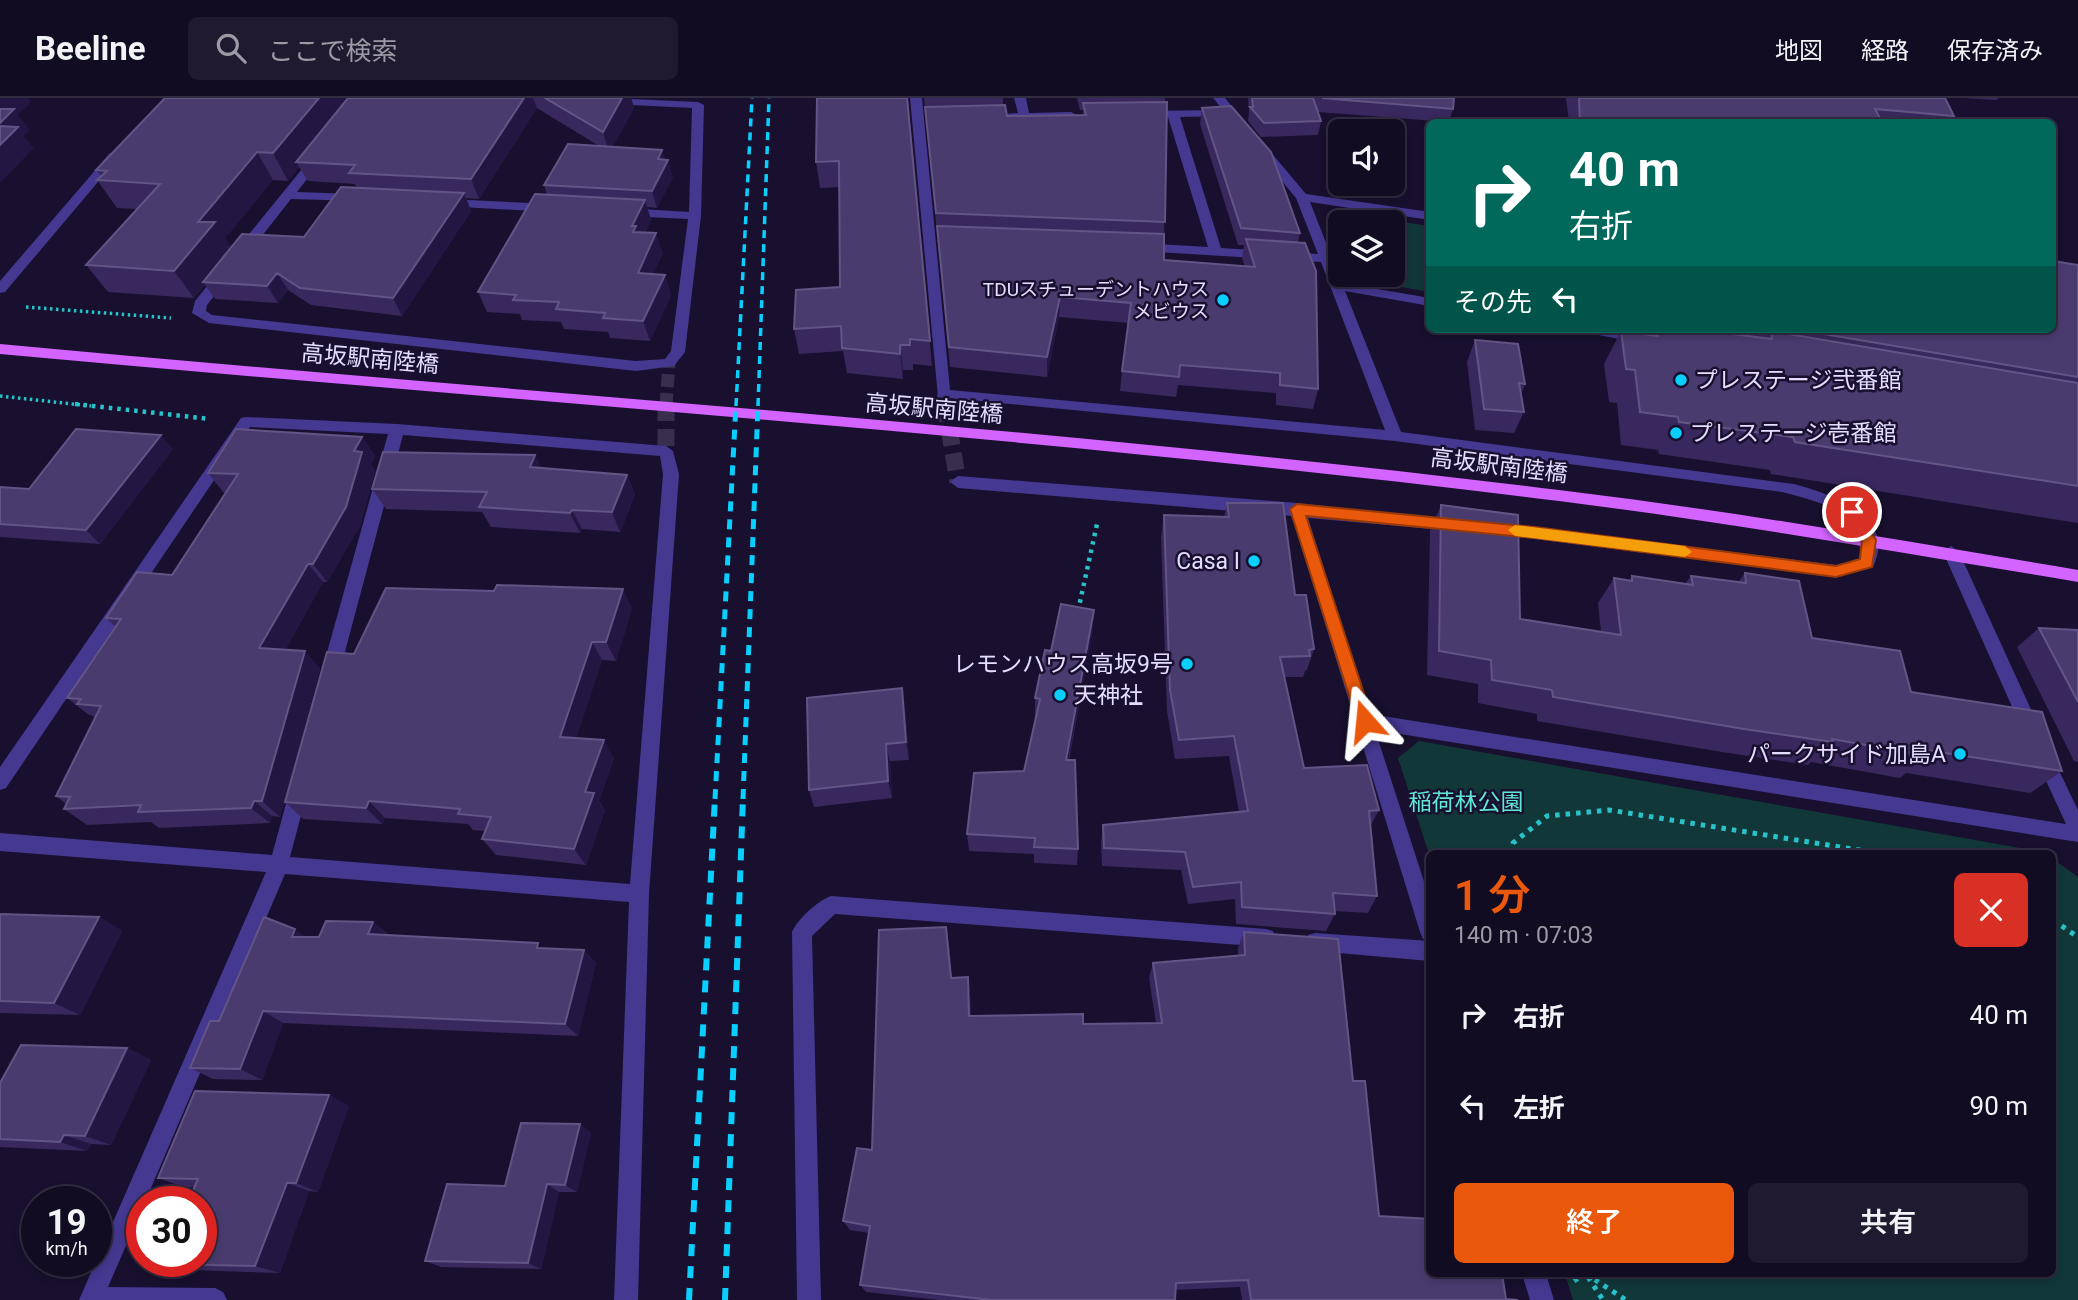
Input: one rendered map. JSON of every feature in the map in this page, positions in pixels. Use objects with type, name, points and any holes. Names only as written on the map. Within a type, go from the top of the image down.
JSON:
[{"type":"main road","name":"高坂駅南陸橋","points":[[0,349],[1215,457],[1503,489],[1813,529],[2078,576]]},
{"type":"street","points":[[916,98],[925,120],[937,239],[943,394],[1395,436],[1782,486],[1828,499],[1852,512],[1869,540],[1867,563],[1836,571],[1476,526],[958,482]]},
{"type":"street","points":[[1020,98],[1024,115]]},
{"type":"street","points":[[1219,98],[1302,197],[1328,266]]},
{"type":"street","points":[[330,141],[200,304],[199,313],[209,319],[636,366],[669,363],[678,352],[695,216],[698,105],[595,100]]},
{"type":"street","points":[[1132,115],[1232,113]]},
{"type":"street","points":[[1173,114],[1215,250]]},
{"type":"street","points":[[985,117],[1078,115]]},
{"type":"street","points":[[0,289],[121,148]]},
{"type":"street","points":[[288,195],[369,199]]},
{"type":"street","points":[[1302,197],[1426,215]]},
{"type":"street","points":[[437,202],[573,209]]},
{"type":"street","points":[[614,211],[695,216]]},
{"type":"street","points":[[1120,246],[1324,258]]},
{"type":"street","points":[[1338,287],[1395,436]]},
{"type":"street","points":[[1344,287],[1426,301]]},
{"type":"street","points":[[1612,333],[1653,340]]},
{"type":"street","points":[[0,782],[246,422],[397,429],[666,451],[671,474],[639,894],[626,1300]]},
{"type":"street","points":[[325,694],[397,429]]},
{"type":"street","points":[[1297,509],[1426,919]]},
{"type":"street","points":[[1951,552],[2078,832]]},
{"type":"street","points":[[1365,721],[2078,832]]},
{"type":"street","points":[[215,1300],[91,1300],[278,867],[303,774]]},
{"type":"street","points":[[0,842],[278,867],[639,894]]},
{"type":"street","points":[[810,1300],[802,932],[831,905],[1426,951]]},
{"type":"street","points":[[1535,1277],[1542,1300]]},
{"type":"path","points":[[23,307],[167,319],[199,313]]},
{"type":"path","points":[[1729,333],[1730,341]]},
{"type":"path","points":[[0,396],[246,422]]},
{"type":"path","points":[[1078,614],[1103,495]]},
{"type":"path","points":[[1511,850],[1513,844],[1547,816],[1609,810],[1859,850]]},
{"type":"path","points":[[2056,922],[2078,937]]},
{"type":"path","points":[[1588,1277],[1603,1300]]},
{"type":"path","points":[[1591,1277],[1626,1300]]},
{"type":"green space","points":[[1405,222],[1426,225],[1426,291],[1401,287],[1405,287]]},
{"type":"green space","name":"稲荷林公園","points":[[1419,741],[2031,850],[1428,850],[1398,758]]},
{"type":"green space","points":[[2056,861],[2078,877],[2078,1300],[1573,1300],[1566,1277],[2056,1277]]},
{"type":"building","points":[[165,98],[319,98],[273,153],[257,152],[198,222],[215,222],[174,271],[86,265],[160,184],[97,180],[107,171],[96,170]]},
{"type":"building","points":[[348,98],[524,98],[471,179],[349,173],[355,165],[296,162]]},
{"type":"building","points":[[545,98],[622,98],[603,132]]},
{"type":"building","points":[[817,98],[907,98],[930,341],[910,339],[910,345],[900,345],[900,354],[842,348],[841,326],[794,329],[796,290],[840,287],[839,161],[816,162]]},
{"type":"building","points":[[1252,98],[1313,98],[1321,121],[1264,123],[1250,107],[1253,107]]},
{"type":"building","points":[[1322,98],[1454,98],[1453,109]]},
{"type":"building","points":[[1579,98],[1945,98],[1954,116],[1875,109],[1880,119],[1580,119]]},
{"type":"building","points":[[1167,102],[1165,222],[936,213],[925,107],[1005,105],[1007,116],[1086,115],[1083,103]]},
{"type":"building","points":[[1231,106],[1271,152],[1300,233],[1241,228],[1202,108]]},
{"type":"building","points":[[0,109],[14,109],[0,123]]},
{"type":"building","points":[[0,126],[18,127],[0,145]]},
{"type":"building","points":[[568,144],[662,150],[658,159],[668,160],[652,191],[544,185]]},
{"type":"building","points":[[341,187],[464,193],[393,298],[300,288],[277,273],[267,286],[203,282],[242,234],[304,237]]},
{"type":"building","points":[[535,194],[645,200],[632,226],[636,226],[633,232],[656,233],[638,273],[665,275],[643,321],[603,318],[605,313],[556,309],[559,302],[513,300],[516,295],[478,292]]},
{"type":"building","points":[[937,226],[1164,234],[1164,260],[1255,267],[1246,239],[1305,243],[1316,271],[1318,389],[1280,385],[1280,373],[1180,365],[1179,377],[1122,371],[1131,303],[1060,297],[1047,357],[949,347]]},
{"type":"building","points":[[2056,261],[2078,265],[2078,377],[1818,333],[2056,333]]},
{"type":"building","points":[[1621,333],[1658,336],[1658,333],[1725,333],[1772,339],[1771,333],[1783,333],[2078,383],[2078,486],[1795,442],[1793,437],[1679,422],[1678,417],[1640,412],[1635,370],[1626,369]]},
{"type":"building","points":[[1475,340],[1518,344],[1525,384],[1519,383],[1524,412],[1484,409]]},
{"type":"building","points":[[76,429],[161,435],[86,530],[0,524],[0,487],[29,489]]},
{"type":"building","points":[[236,429],[362,437],[354,451],[362,452],[346,507],[313,564],[308,564],[259,648],[305,651],[262,801],[254,801],[251,808],[138,812],[141,805],[64,809],[70,797],[56,796],[101,706],[77,704],[81,699],[67,698],[121,619],[106,618],[137,572],[172,575],[238,474],[208,473]]},
{"type":"building","points":[[383,452],[535,455],[530,467],[627,475],[612,512],[572,510],[570,513],[479,507],[487,492],[372,489]]},
{"type":"building","points":[[1227,503],[1283,503],[1295,595],[1306,595],[1314,649],[1309,650],[1310,656],[1280,657],[1304,768],[1367,765],[1379,810],[1369,811],[1377,896],[1333,893],[1335,914],[1242,907],[1241,882],[1193,887],[1185,852],[1104,848],[1103,825],[1248,811],[1234,736],[1179,740],[1170,690],[1164,515],[1229,517]]},
{"type":"building","points":[[1441,505],[1518,515],[1520,619],[1621,635],[1614,578],[1632,581],[1632,576],[1693,585],[1691,576],[1746,583],[1745,573],[1799,581],[1812,638],[1900,651],[1911,692],[2042,712],[2062,771],[1926,750],[1928,756],[1832,739],[1833,742],[1744,729],[1553,697],[1552,690],[1492,680],[1491,660],[1439,651]]},
{"type":"building","points":[[497,585],[623,589],[606,642],[592,642],[560,737],[604,740],[585,792],[594,793],[574,849],[482,839],[491,817],[458,814],[460,809],[369,801],[366,808],[285,802],[327,652],[354,654],[386,588],[494,591]]},
{"type":"building","points":[[1061,604],[1094,610],[1066,760],[1075,760],[1078,849],[1034,847],[1035,838],[967,834],[974,773],[1024,771],[1040,699],[1035,698],[1045,650],[1051,651]]},
{"type":"building","points":[[2039,628],[2078,630],[2078,702]]},
{"type":"building","points":[[902,688],[906,742],[886,744],[888,781],[809,790],[807,698]]},
{"type":"building","points":[[0,914],[99,917],[54,1003],[0,1001]]},
{"type":"building","points":[[264,917],[295,929],[292,937],[319,937],[326,921],[373,922],[368,934],[538,943],[537,948],[584,950],[565,1024],[263,1011],[240,1069],[190,1068],[210,1021],[219,1021]]},
{"type":"building","points":[[946,927],[951,978],[968,977],[969,1016],[1083,1014],[1083,1024],[1162,1023],[1153,963],[1245,955],[1244,932],[1338,939],[1353,1081],[1365,1081],[1379,1216],[1426,1219],[1426,1277],[1502,1277],[1506,1299],[1518,1300],[1251,1300],[1248,1280],[1176,1283],[1175,1300],[991,1300],[860,1285],[870,1226],[843,1221],[857,1148],[872,1150],[879,930]]},
{"type":"building","points":[[21,1045],[127,1048],[85,1136],[64,1135],[60,1142],[0,1139],[0,1083]]},
{"type":"building","points":[[195,1091],[329,1095],[296,1183],[287,1183],[255,1266],[217,1265],[217,1186],[195,1186],[198,1179],[158,1178]]},
{"type":"building","points":[[521,1123],[580,1124],[565,1185],[547,1184],[528,1263],[425,1261],[447,1184],[505,1186]]},
{"type":"tunnel","points":[[666,406],[669,363]]},
{"type":"tunnel","points":[[943,394],[945,406]]},
{"type":"tunnel","points":[[945,404],[958,482]]},
{"type":"tunnel","points":[[666,406],[666,451]]},
{"type":"railway","points":[[736,406],[752,98]]},
{"type":"railway","points":[[758,406],[769,98]]},
{"type":"railway","points":[[715,799],[736,404]]},
{"type":"railway","points":[[743,799],[758,404]]},
{"type":"railway","points":[[689,1300],[715,797]]},
{"type":"railway","points":[[725,1300],[743,797]]},
{"type":"slow traffic","points":[[1515,530],[1685,552]]},
{"type":"place","name":"TDUスチューデントハウス メビウス","points":[[1223,300]]},
{"type":"place","name":"プレステージ弐番館","points":[[1681,380]]},
{"type":"place","name":"プレステージ壱番館","points":[[1676,433]]},
{"type":"place","name":"Casa I","points":[[1254,561]]},
{"type":"place","name":"レモンハウス高坂9号","points":[[1187,664]]},
{"type":"place","name":"天神社","points":[[1060,695]]},
{"type":"place","name":"パークサイド加島A","points":[[1960,754]]},
{"type":"route","points":[[1365,721],[1297,509],[1535,532],[1836,571],[1867,563],[1869,540],[1852,512]]}]
